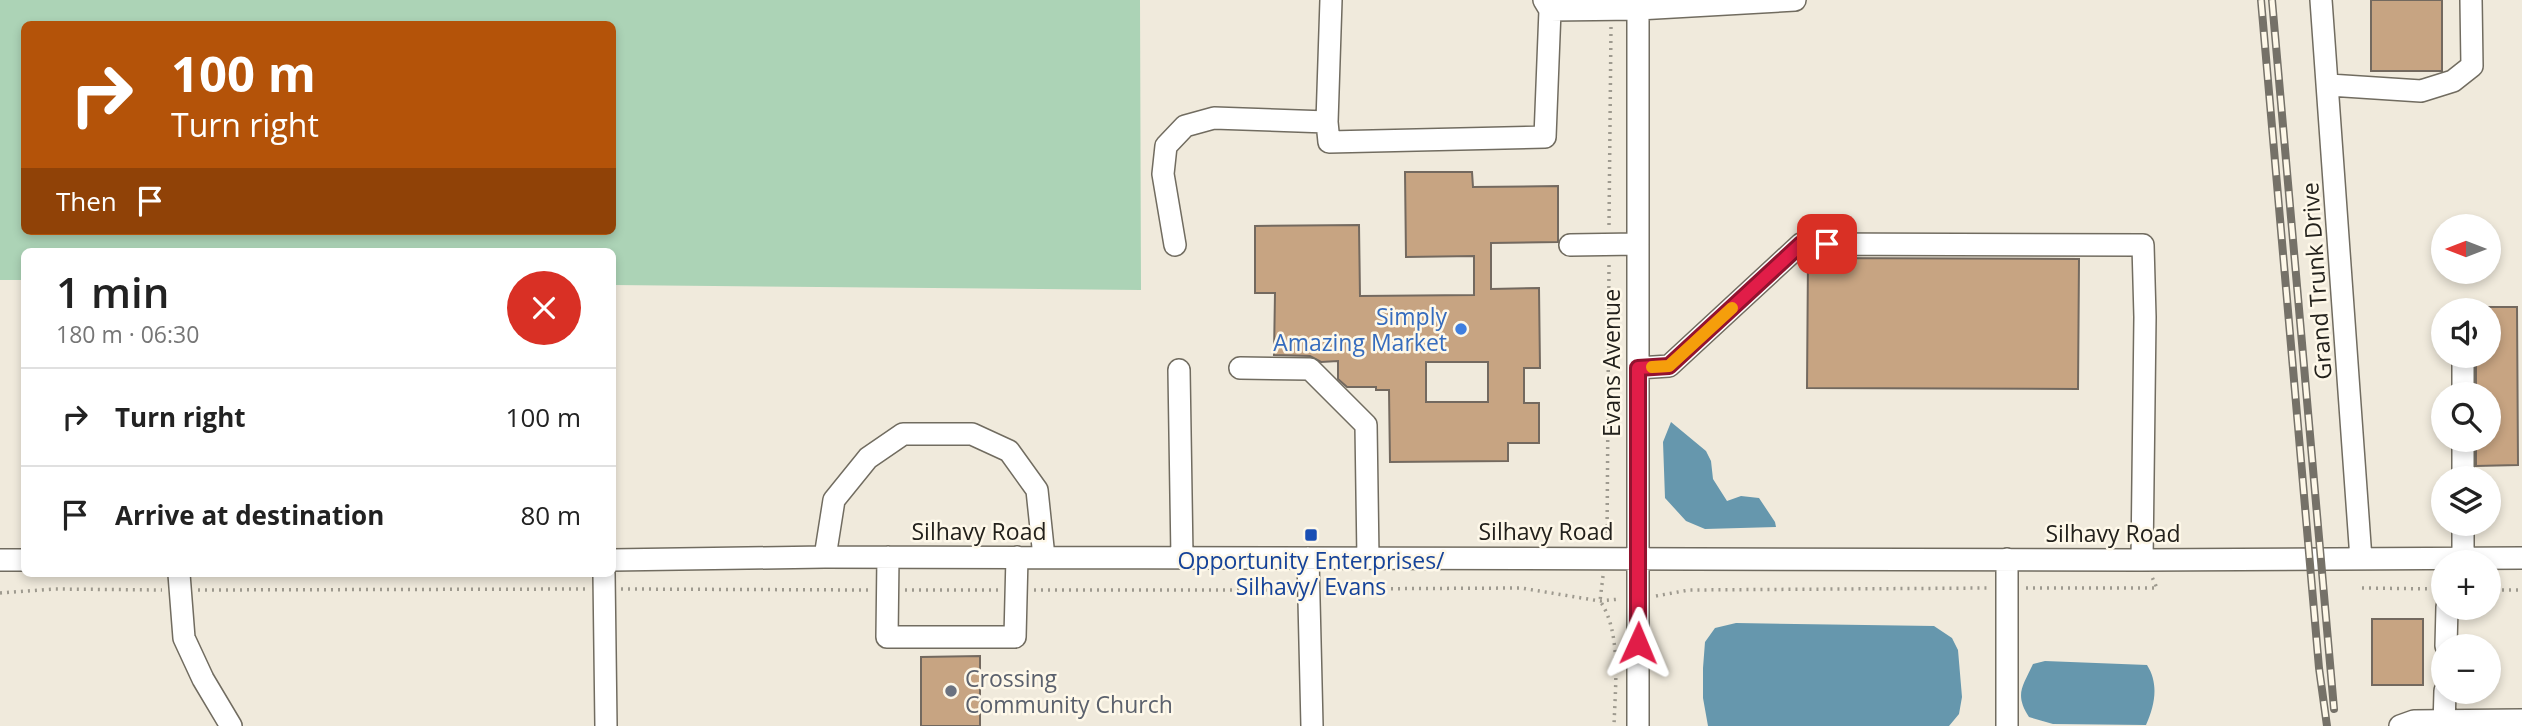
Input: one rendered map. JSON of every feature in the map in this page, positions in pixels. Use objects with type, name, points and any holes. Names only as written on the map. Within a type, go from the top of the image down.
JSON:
[{"type":"street","points":[[1331,0],[1327,122],[1329,142],[1545,137],[1547,5],[1611,9],[1638,4],[1795,0]]},
{"type":"street","name":"Grand Trunk Drive","points":[[2321,0],[2361,559]]},
{"type":"street","points":[[2329,85],[2421,90],[2453,81],[2472,66],[2471,0]]},
{"type":"street","name":"Evans Avenue","points":[[1638,4],[1638,726]]},
{"type":"street","points":[[1175,245],[1163,174],[1166,146],[1185,126],[1214,118],[1327,122]]},
{"type":"street","points":[[1570,246],[1638,244]]},
{"type":"street","points":[[1638,368],[1669,366],[1801,244],[2143,245],[2145,317],[2142,560]]},
{"type":"street","points":[[1240,368],[1310,369],[1366,425],[1368,558]]},
{"type":"street","points":[[1180,370],[1182,557]]},
{"type":"street","points":[[825,557],[834,500],[868,458],[904,434],[972,435],[1009,451],[1037,490],[1044,557]]},
{"type":"street","name":"Silhavy Road","points":[[616,560],[825,557],[2431,560]]},
{"type":"street","points":[[888,557],[887,637],[1015,637],[1017,557]]},
{"type":"street","points":[[1308,558],[1312,726]]},
{"type":"street","name":"Silhavy Road","points":[[2501,559],[2522,558]]},
{"type":"street","points":[[2007,559],[2007,726]]},
{"type":"street","points":[[0,560],[21,560]]},
{"type":"street","points":[[179,582],[184,638],[202,679],[231,726]]},
{"type":"street","points":[[604,582],[606,726]]},
{"type":"street","points":[[2444,723],[2445,704]]},
{"type":"street","points":[[2400,726],[2414,721],[2444,723],[2522,720]]},
{"type":"path","points":[[1611,9],[1608,527],[1600,601],[1607,611],[1613,636],[1615,726]]},
{"type":"path","points":[[0,593],[179,582],[604,582],[887,590],[1521,588],[1600,601],[1689,590],[2157,588],[2142,560]]},
{"type":"path","points":[[2362,588],[2431,589]]},
{"type":"path","points":[[2501,590],[2522,590]]},
{"type":"green space","points":[[0,0],[1140,0],[1141,290],[616,285],[616,248],[21,248],[21,280],[0,280]]},
{"type":"water","points":[[1671,422],[1706,451],[1711,461],[1713,479],[1727,501],[1741,496],[1759,498],[1776,527],[1705,529],[1686,521],[1665,498],[1663,442]]},
{"type":"water","points":[[1736,623],[1934,626],[1952,638],[1958,650],[1962,697],[1959,714],[1949,726],[1708,726],[1703,698],[1705,642],[1715,628]]},
{"type":"water","points":[[2045,661],[2147,665],[2153,680],[2154,695],[2146,725],[2053,724],[2029,717],[2022,702],[2023,684],[2033,664]]},
{"type":"building","points":[[2371,0],[2442,0],[2442,71],[2371,71]]},
{"type":"building","points":[[1405,172],[1472,172],[1473,187],[1558,186],[1558,242],[1491,243],[1491,289],[1539,288],[1540,368],[1524,368],[1524,403],[1539,403],[1539,443],[1508,443],[1508,461],[1390,462],[1389,390],[1347,387],[1338,379],[1338,361],[1321,362],[1310,356],[1274,355],[1275,293],[1255,293],[1255,226],[1359,225],[1360,296],[1474,295],[1474,256],[1406,257]],"holes":[[[1426,362],[1488,362],[1488,402],[1426,402]]]},
{"type":"building","points":[[1808,258],[2079,259],[2078,389],[1807,388]]},
{"type":"building","points":[[2501,307],[2517,307],[2518,465],[2476,466],[2476,452],[2501,452],[2501,382],[2476,382],[2476,368],[2501,368]]},
{"type":"building","points":[[2372,619],[2423,619],[2423,685],[2372,685]]},
{"type":"building","name":"Crossing Community Church","points":[[980,656],[980,726],[921,726],[921,657]]},
{"type":"railway","points":[[2261,0],[2319,668],[2327,726]]},
{"type":"railway","points":[[2272,0],[2334,709]]},
{"type":"slow traffic","points":[[1652,367],[1669,366],[1732,308]]},
{"type":"place","name":"Simply Amazing Market","points":[[1461,329]]},
{"type":"place","name":"Opportunity Enterprises/ Silhavy/ Evans","points":[[1311,535]]},
{"type":"place","name":"Crossing Community Church","points":[[951,691]]},
{"type":"route","points":[[1638,643],[1638,368],[1669,366],[1801,244],[1827,244]]}]
